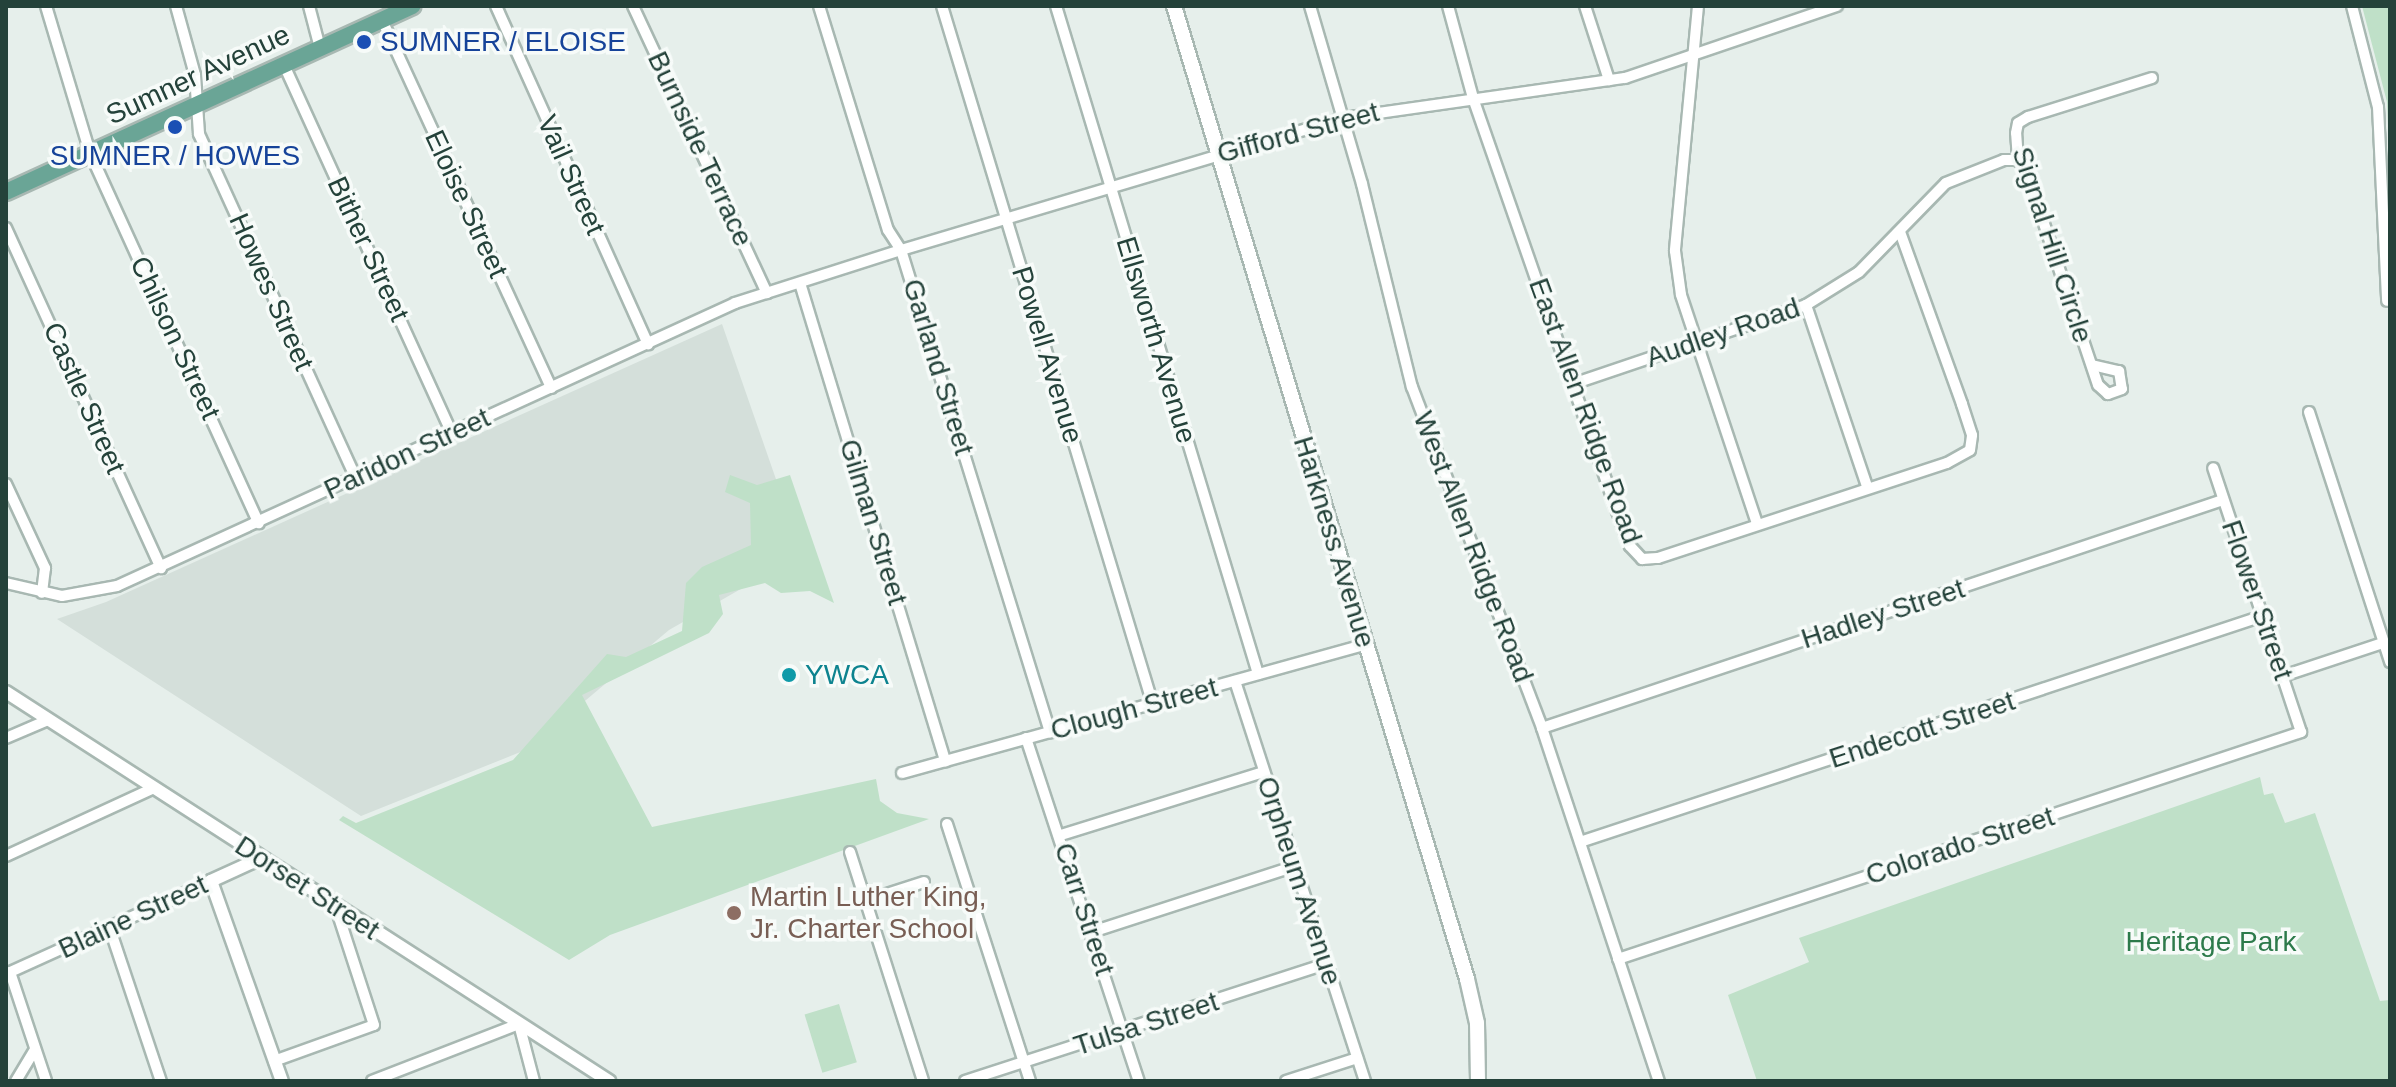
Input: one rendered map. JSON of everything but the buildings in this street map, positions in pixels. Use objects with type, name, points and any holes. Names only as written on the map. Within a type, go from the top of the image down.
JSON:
[{"type":"main road","name":"Sumner Avenue","points":[[6,192],[412,6]]},
{"type":"main road","name":"Harkness Avenue","points":[[1174,6],[1467,979],[1477,1023],[1478,1081]]},
{"type":"street","name":"Chilson Street","points":[[46,6],[90,153],[259,523]]},
{"type":"street","name":"Howes Street","points":[[176,6],[195,75],[199,134],[355,477]]},
{"type":"street","points":[[309,6],[320,48]]},
{"type":"street","name":"Vail Street","points":[[496,6],[648,344]]},
{"type":"street","name":"Burnside Terrace","points":[[633,6],[767,293]]},
{"type":"street","name":"Garland Street","points":[[819,6],[888,230],[901,250],[1050,732]]},
{"type":"street","name":"Powell Avenue","points":[[942,6],[1153,705]]},
{"type":"street","name":"Ellsworth Avenue","points":[[1056,6],[1258,674]]},
{"type":"street","name":"West Allen Ridge Road","points":[[1310,6],[1343,118],[1412,387],[1542,728],[1659,1081]]},
{"type":"street","name":"East Allen Ridge Road","points":[[1448,6],[1473,98],[1617,511],[1638,557],[1658,558],[1961,456],[1971,447],[1971,432],[1900,232]]},
{"type":"street","points":[[1585,6],[1609,80]]},
{"type":"street","points":[[1698,6],[1673,231],[1681,295],[1757,523]]},
{"type":"street","name":"Gifford Street","points":[[767,293],[1343,118],[1609,80],[1694,55],[1837,6]]},
{"type":"street","points":[[2352,6],[2378,107],[2387,301]]},
{"type":"street","name":"Eloise Street","points":[[382,20],[551,388]]},
{"type":"street","name":"Bither Street","points":[[284,65],[452,433]]},
{"type":"street","name":"Signal Hill Circle","points":[[2092,365],[2026,170],[2018,160],[2018,123],[2028,117],[2152,78]]},
{"type":"street","name":"Audley Road","points":[[1573,384],[1806,305],[1859,272],[1946,183],[2004,160],[2018,160]]},
{"type":"street","name":"Castle Street","points":[[6,228],[161,568]]},
{"type":"street","name":"Gilman Street","points":[[800,283],[945,761]]},
{"type":"street","name":"Paridon Street","points":[[6,583],[42,593],[84,595],[161,568],[551,388],[767,293]]},
{"type":"street","points":[[1806,305],[1867,486]]},
{"type":"street","points":[[2309,412],[2390,662]]},
{"type":"street","name":"Flower Street","points":[[2213,468],[2301,732]]},
{"type":"street","points":[[6,484],[45,568],[42,593]]},
{"type":"street","name":"Hadley Street","points":[[1542,728],[2223,500]]},
{"type":"street","name":"Endecott Street","points":[[1580,842],[2263,616]]},
{"type":"street","points":[[2283,676],[2383,643]]},
{"type":"street","name":"Clough Street","points":[[902,773],[1365,645]]},
{"type":"street","name":"Orpheum Avenue","points":[[1235,681],[1365,1081]]},
{"type":"street","name":"Dorset Street","points":[[6,692],[259,859],[609,1081]]},
{"type":"street","points":[[6,738],[48,720]]},
{"type":"street","name":"Colorado Street","points":[[1618,959],[2301,732]]},
{"type":"street","name":"Carr Street","points":[[1026,738],[1061,835],[1139,1081]]},
{"type":"street","points":[[1061,835],[1263,772]]},
{"type":"street","points":[[6,856],[154,788]]},
{"type":"street","points":[[947,824],[1030,1081]]},
{"type":"street","points":[[850,852],[923,1081]]},
{"type":"street","name":"Blaine Street","points":[[8,973],[259,859]]},
{"type":"street","points":[[1092,932],[1295,866]]},
{"type":"street","points":[[211,881],[282,1081]]},
{"type":"street","points":[[865,901],[924,882]]},
{"type":"street","points":[[274,1061],[374,1025],[335,905]]},
{"type":"street","points":[[110,929],[161,1081]]},
{"type":"street","name":"Tulsa Street","points":[[965,1081],[1326,964]]},
{"type":"street","points":[[8,973],[46,1081]]},
{"type":"street","points":[[372,1081],[519,1024],[534,1081]]},
{"type":"street","points":[[16,1081],[35,1049]]},
{"type":"street","points":[[1286,1081],[1357,1058]]},
{"type":"shaded area","points":[[722,324],[802,554],[669,630],[528,749],[361,816],[57,619],[106,602]]},
{"type":"green space","points":[[2362,6],[2390,6],[2390,172],[2387,102]]},
{"type":"green space","points":[[730,475],[757,485],[790,475],[834,603],[810,591],[781,593],[765,583],[719,595],[723,614],[709,633],[582,695],[652,827],[876,779],[880,801],[897,813],[929,819],[610,935],[569,960],[339,820],[343,816],[356,823],[513,760],[607,654],[626,657],[682,631],[686,583],[702,567],[751,545],[750,503],[725,492]]},
{"type":"green space","name":"Heritage Park","points":[[2260,777],[2264,795],[2273,793],[2285,823],[2315,813],[2380,1001],[2390,1000],[2390,1081],[1757,1081],[1728,995],[1809,962],[1799,938]]},
{"type":"green space","points":[[839,1004],[857,1062],[822,1073],[805,1015]]},
{"type":"place","name":"SUMNER / ELOISE","points":[[364,42]]},
{"type":"place","name":"SUMNER / HOWES","points":[[175,127]]},
{"type":"place","name":"YWCA","points":[[789,675]]},
{"type":"place","name":"Martin Luther King, Jr. Charter School","points":[[734,913]]}]
